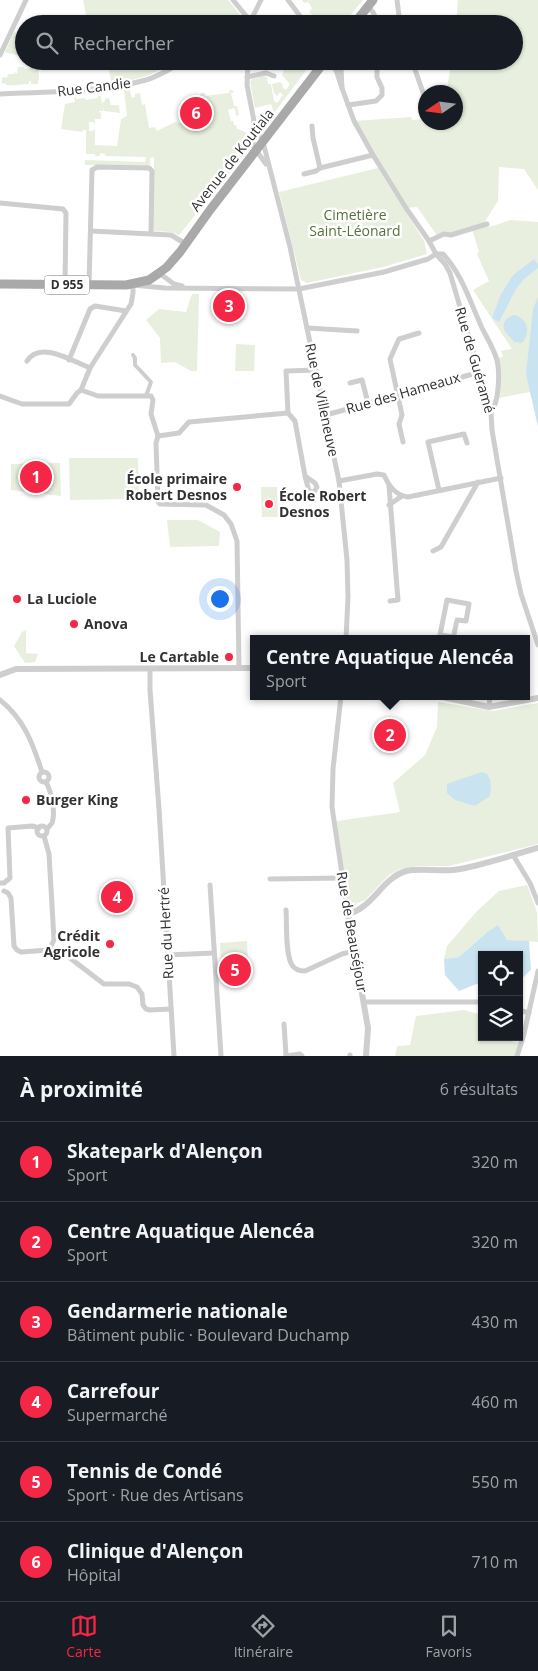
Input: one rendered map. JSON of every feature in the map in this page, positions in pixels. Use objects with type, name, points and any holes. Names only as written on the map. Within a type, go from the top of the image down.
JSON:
[{"type":"main road","points":[[361,15],[370,4]]},
{"type":"main road","name":"Avenue de Koutiala","points":[[159,273],[167,267],[186,244],[318,70]]},
{"type":"main road","name":"D 955","points":[[0,284],[133,285],[148,280],[159,273]]},
{"type":"street","points":[[19,15],[26,0]]},
{"type":"street","points":[[233,0],[245,15]]},
{"type":"street","points":[[254,15],[261,0]]},
{"type":"street","points":[[288,0],[299,15]]},
{"type":"street","points":[[398,0],[399,15]]},
{"type":"street","points":[[0,55],[15,23]]},
{"type":"street","name":"Rue Candie","points":[[0,94],[76,90],[123,85],[146,80],[166,70]]},
{"type":"street","points":[[247,70],[254,121],[252,141],[256,152],[268,166]]},
{"type":"street","name":"Rue de Guéramé","points":[[336,70],[354,120],[373,155],[450,273],[491,412],[492,430],[516,571],[521,594],[538,644]]},
{"type":"street","name":"Rue de Guéramé","points":[[341,70],[342,88]]},
{"type":"street","points":[[348,105],[376,101],[382,95],[383,92],[378,70]]},
{"type":"street","points":[[415,70],[420,85]]},
{"type":"street","points":[[247,77],[266,73],[274,76]]},
{"type":"street","name":"Rue de Villeneuve","points":[[254,121],[263,142],[268,166],[279,200],[308,328],[339,481],[347,560],[346,635]]},
{"type":"street","points":[[312,126],[320,168]]},
{"type":"street","points":[[304,174],[320,168],[373,155]]},
{"type":"street","points":[[89,285],[92,170],[97,167],[149,168],[152,171],[151,233]]},
{"type":"street","points":[[0,203],[63,209],[66,213],[65,285]]},
{"type":"street","points":[[429,241],[444,234],[451,235],[487,224]]},
{"type":"street","points":[[91,232],[171,234],[186,244]]},
{"type":"street","points":[[0,396],[22,404],[69,404],[81,390],[90,368],[126,311],[132,299],[133,285],[165,288],[299,289],[384,272],[428,259],[436,254],[443,254],[458,276],[497,361],[498,382],[494,408],[491,412]]},
{"type":"street","points":[[159,273],[174,284],[192,288]]},
{"type":"street","points":[[159,273],[165,288]]},
{"type":"street","points":[[69,360],[90,309],[95,306],[126,311]]},
{"type":"street","points":[[308,328],[357,331]]},
{"type":"street","points":[[403,442],[399,424],[402,415],[390,359],[399,339],[419,333]]},
{"type":"street","points":[[27,361],[31,355],[44,351],[90,368]]},
{"type":"street","points":[[133,355],[135,365],[151,382],[146,396]]},
{"type":"street","points":[[304,476],[296,421],[288,413],[286,371],[316,370]]},
{"type":"street","name":"Rue des Hameaux","points":[[326,415],[480,372]]},
{"type":"street","points":[[350,383],[362,380],[368,403]]},
{"type":"street","points":[[81,390],[98,396],[151,396],[153,400],[151,414],[158,436],[156,443],[158,502],[160,504],[206,505],[224,515],[231,524],[237,541],[239,666]]},
{"type":"street","points":[[158,436],[179,433],[189,422],[288,413]]},
{"type":"street","points":[[439,490],[428,442],[464,434],[467,443]]},
{"type":"street","points":[[339,481],[377,474],[384,475],[389,486],[398,600],[390,601]]},
{"type":"street","points":[[389,486],[402,496],[408,497],[501,478]]},
{"type":"street","points":[[433,551],[440,547],[478,482]]},
{"type":"street","points":[[390,505],[402,496]]},
{"type":"street","points":[[440,635],[447,600],[469,604],[466,621],[457,620],[454,635]]},
{"type":"street","points":[[0,675],[16,668],[150,669],[250,667]]},
{"type":"street","name":"Rue du Hertré","points":[[150,669],[152,726],[174,1056]]},
{"type":"street","points":[[0,700],[15,713],[25,729],[42,772],[38,776],[39,779],[42,782],[46,782],[52,797],[52,823],[44,836],[49,854],[54,940],[52,950]]},
{"type":"street","name":"Rue de Beauséjour","points":[[342,700],[332,769],[332,809],[368,1028],[366,1056]]},
{"type":"street","points":[[458,700],[489,707],[527,700]]},
{"type":"street","points":[[489,707],[490,700]]},
{"type":"street","points":[[0,705],[9,708]]},
{"type":"street","points":[[0,882],[4,883],[10,878],[8,828],[32,826],[39,828],[44,826],[47,829]]},
{"type":"street","points":[[39,828],[38,834],[44,836]]},
{"type":"street","points":[[348,914],[357,912],[367,905],[394,877],[406,871],[460,869],[538,848]]},
{"type":"street","points":[[513,855],[530,883],[538,903]]},
{"type":"street","points":[[270,879],[343,878]]},
{"type":"street","points":[[210,885],[221,1056]]},
{"type":"street","points":[[4,891],[11,898],[16,949],[21,952],[52,950],[62,952],[104,984],[129,984],[137,986],[142,994],[143,1005],[146,1009],[171,1009]]},
{"type":"street","points":[[286,910],[288,956],[294,967],[300,971],[305,971],[342,954],[354,951]]},
{"type":"street","points":[[167,955],[214,952]]},
{"type":"street","points":[[517,1056],[538,970]]},
{"type":"street","points":[[364,1002],[478,1002]]},
{"type":"street","points":[[523,1011],[529,1013]]},
{"type":"street","points":[[284,1024],[286,1056],[300,1054],[302,1056]]},
{"type":"green space","points":[[83,0],[228,0],[240,15],[86,15]]},
{"type":"green space","points":[[302,0],[363,0],[350,15],[312,15],[309,12],[312,8],[308,2],[304,3]]},
{"type":"green space","points":[[458,0],[538,0],[538,190],[524,169],[499,167],[498,201],[484,223],[438,237],[417,207],[406,208],[354,121],[411,117],[412,120],[418,120],[418,130],[463,130],[463,85],[447,85],[450,70],[523,70],[523,15],[457,15]]},
{"type":"green space","points":[[14,32],[15,32],[15,55],[5,52]]},
{"type":"green space","points":[[18,70],[39,70],[38,84],[31,84],[31,81],[29,81],[29,84],[2,84],[2,78],[7,78],[8,74],[14,74],[14,72],[17,74]]},
{"type":"green space","points":[[109,70],[159,70],[147,76],[112,85]]},
{"type":"green space","points":[[284,70],[306,70],[266,124],[261,124],[257,117],[273,110],[271,104],[255,108],[250,82],[252,79],[267,77],[268,84],[271,84],[274,101],[277,103],[283,95],[280,92],[277,96],[274,93],[272,84],[280,82],[286,90],[290,84],[282,75]]},
{"type":"green space","points":[[131,89],[132,98],[135,97],[135,94],[140,93],[142,105],[145,104],[149,128],[155,127],[157,131],[175,122],[181,123],[185,121],[181,112],[185,110],[188,117],[193,115],[192,119],[201,117],[198,99],[201,93],[205,93],[206,96],[229,93],[229,90],[234,92],[231,93],[234,106],[237,106],[239,115],[236,116],[235,108],[228,110],[231,121],[237,126],[236,128],[247,133],[248,150],[179,235],[171,232],[154,231],[153,229],[154,157],[150,158],[150,165],[148,166],[85,165],[85,160],[145,162],[146,157],[105,156],[105,154],[100,153],[100,156],[86,154],[86,130],[83,130],[83,132],[61,129],[65,104],[75,102],[74,93],[76,99],[85,98],[85,100],[101,96],[102,105],[105,99],[109,98],[111,105],[119,105],[120,113],[104,111],[103,107],[103,111],[99,111],[101,119],[95,119],[95,124],[89,122],[89,131],[95,129],[95,145],[117,146],[121,119],[127,116],[124,90]]},
{"type":"green space","name":"Cimetière Saint-Léonard","points":[[378,168],[424,241],[427,254],[383,267],[307,283],[301,280],[279,192]]},
{"type":"green space","points":[[510,220],[538,222],[538,418],[530,392],[499,398],[499,358],[503,356],[501,351],[512,349],[473,290],[489,281],[477,254],[479,252],[472,229],[493,226]]},
{"type":"green space","points":[[192,294],[199,294],[197,371],[191,371],[175,362],[161,363],[160,338],[146,320],[159,309],[186,312]]},
{"type":"green space","points":[[236,344],[255,345],[254,371],[235,371]]},
{"type":"green space","points":[[69,458],[138,458],[139,499],[70,500]]},
{"type":"green space","points":[[60,463],[61,496],[11,490],[11,464]]},
{"type":"green space","points":[[261,487],[277,487],[278,517],[262,517]]},
{"type":"green space","points":[[167,520],[198,520],[220,532],[219,546],[170,547]]},
{"type":"green space","points":[[26,630],[26,653],[38,654],[35,662],[25,663],[14,646],[22,632]]},
{"type":"green space","points":[[438,702],[493,711],[538,703],[538,844],[449,866],[418,866],[400,869],[389,875],[365,900],[357,903],[353,913],[348,914],[337,821],[400,812],[393,783],[425,755],[437,727]]},
{"type":"green space","points":[[527,885],[537,912],[538,942],[507,940],[486,933],[459,957],[444,959],[447,946],[477,911],[499,891]]},
{"type":"green space","points":[[247,941],[249,982],[222,983],[220,943]]},
{"type":"green space","points":[[464,1010],[478,1014],[478,1041],[509,1041],[523,1044],[520,1056],[395,1056],[397,1046],[410,1045],[416,1016]]},
{"type":"water","points":[[534,259],[538,264],[538,268],[524,279],[516,289],[499,322],[492,318],[501,294],[513,275]]},
{"type":"water","points":[[538,297],[538,427],[526,374],[533,309]]},
{"type":"water","points":[[515,315],[523,320],[527,327],[527,335],[522,343],[514,342],[504,330],[506,320]]},
{"type":"water","points":[[481,772],[487,774],[490,779],[490,796],[475,806],[455,800],[447,793],[447,784]]},
{"type":"water","points":[[498,925],[507,940],[529,941],[531,970],[523,977],[523,951],[478,951],[478,983],[459,991],[445,975],[444,959],[459,957]]},
{"type":"place","name":"Clinique d'Alençon","points":[[196,113]]},
{"type":"place","name":"Gendarmerie nationale","points":[[229,306]]},
{"type":"place","name":"Skatepark d'Alençon","points":[[36,477]]},
{"type":"place","name":"École primaire Robert Desnos","points":[[237,487]]},
{"type":"place","name":"École Robert Desnos","points":[[269,504]]},
{"type":"place","name":"La Luciole","points":[[17,599]]},
{"type":"place","name":"Anova","points":[[74,624]]},
{"type":"place","name":"Le Cartable","points":[[229,657]]},
{"type":"place","name":"Centre Aquatique Alencéa","points":[[390,735]]},
{"type":"place","name":"Burger King","points":[[26,800]]},
{"type":"place","name":"Carrefour","points":[[117,897]]},
{"type":"place","name":"Crédit Agricole","points":[[110,944]]},
{"type":"place","name":"Tennis de Condé","points":[[235,970]]}]
